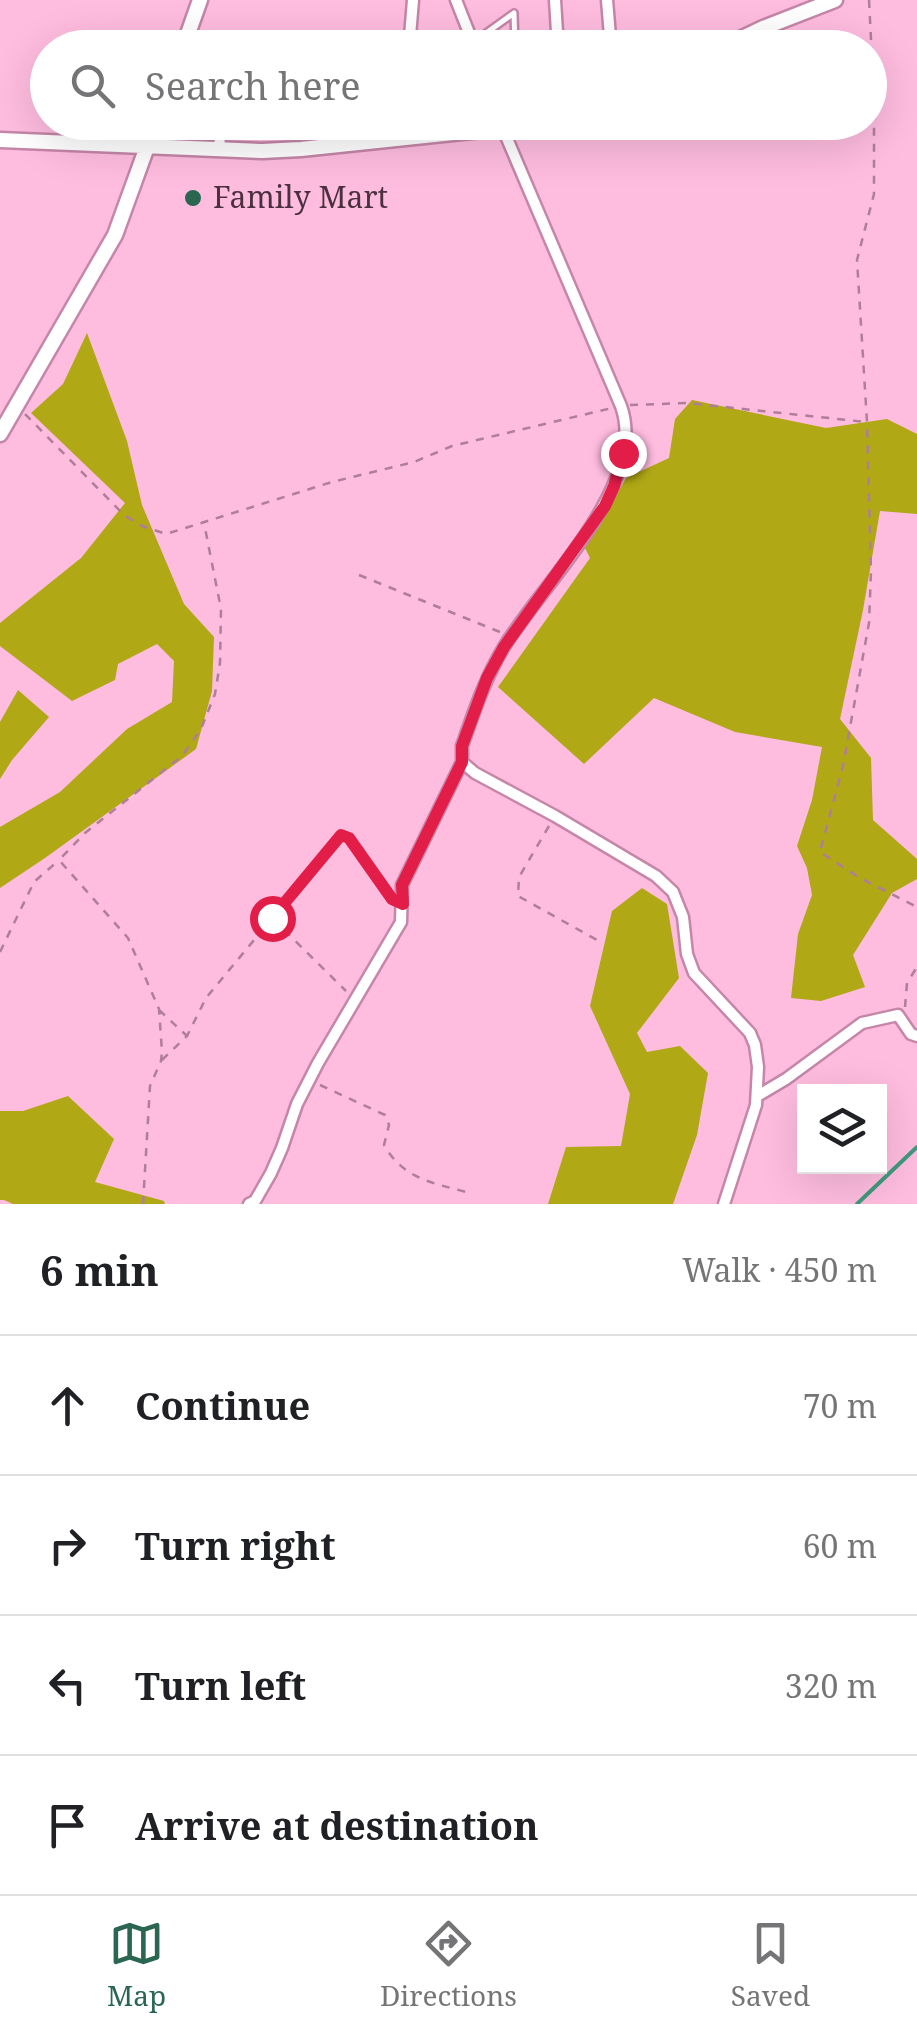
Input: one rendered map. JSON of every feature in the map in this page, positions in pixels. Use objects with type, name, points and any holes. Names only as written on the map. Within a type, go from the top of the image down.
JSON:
[{"type":"street","points":[[189,30],[200,0]]},
{"type":"street","points":[[410,30],[412,0]]},
{"type":"street","points":[[456,0],[468,30]]},
{"type":"street","points":[[555,0],[557,30]]},
{"type":"street","points":[[607,0],[610,30]]},
{"type":"street","points":[[759,30],[835,0]]},
{"type":"street","points":[[0,140],[219,149],[301,149],[349,140]]},
{"type":"street","points":[[0,434],[115,235],[149,140]]},
{"type":"street","points":[[219,149],[220,140]]},
{"type":"street","points":[[249,1204],[255,1201],[282,1148],[297,1104],[401,922],[402,885],[462,762],[462,746],[487,678],[511,636],[605,506],[625,441],[621,406],[507,140]]},
{"type":"street","points":[[462,762],[656,876],[674,892],[694,973],[750,1033],[756,1045],[759,1095],[724,1204]]},
{"type":"street","points":[[759,1095],[862,1022],[898,1015],[911,1034],[917,1036]]},
{"type":"lane","points":[[493,30],[514,13],[514,30]]},
{"type":"path","points":[[868,0],[870,30]]},
{"type":"path","points":[[874,140],[874,194],[857,260],[867,422],[869,622],[842,766],[820,852],[917,907]]},
{"type":"path","points":[[15,404],[124,515],[166,534],[332,482],[414,462],[452,446],[621,406],[688,403],[867,422]]},
{"type":"path","points":[[0,952],[34,882],[85,834],[182,756],[201,729],[220,663],[220,609],[204,521]]},
{"type":"path","points":[[359,575],[511,636]]},
{"type":"path","points":[[555,816],[519,877],[518,896],[597,940]]},
{"type":"path","points":[[143,1204],[150,1086],[161,1061],[187,1036],[206,998],[341,835],[349,838],[392,899],[403,904]]},
{"type":"path","points":[[58,860],[128,938],[158,1009],[161,1061]]},
{"type":"path","points":[[272,918],[354,999]]},
{"type":"path","points":[[898,1015],[906,1007],[908,983],[917,967]]},
{"type":"path","points":[[158,1009],[187,1036]]},
{"type":"path","points":[[310,1080],[385,1115],[389,1125],[384,1145],[394,1161],[406,1170],[419,1179],[470,1193]]},
{"type":"shaded area","points":[[87,333],[127,441],[142,505],[184,604],[214,637],[212,691],[196,749],[0,888],[0,827],[60,792],[127,729],[172,702],[174,661],[157,644],[118,664],[115,680],[72,701],[0,646],[0,623],[81,558],[125,503],[31,413],[63,384]]},
{"type":"shaded area","points":[[692,400],[826,428],[887,419],[917,434],[917,514],[880,511],[840,719],[871,758],[873,820],[917,859],[917,879],[892,893],[853,955],[865,987],[821,1001],[791,998],[798,934],[812,895],[807,868],[797,846],[812,800],[822,747],[735,732],[654,698],[584,764],[498,687],[590,558],[585,548],[626,478],[669,458],[675,419]]},
{"type":"shaded area","points":[[18,690],[49,717],[0,779],[0,722]]},
{"type":"shaded area","points":[[642,888],[667,904],[679,978],[637,1033],[647,1052],[680,1046],[708,1073],[697,1135],[673,1204],[548,1204],[566,1147],[621,1146],[630,1094],[590,1006],[612,911]]},
{"type":"shaded area","points":[[68,1096],[114,1139],[95,1182],[165,1204],[13,1204],[0,1200],[0,1111],[23,1111]]},
{"type":"waterway","points":[[857,1204],[917,1147]]},
{"type":"place","name":"Family Mart","points":[[193,198]]},
{"type":"route","points":[[272,918],[341,835],[349,838],[392,899],[403,904],[402,885],[462,762],[462,746],[487,678],[516,629],[605,506],[623,453]]}]
